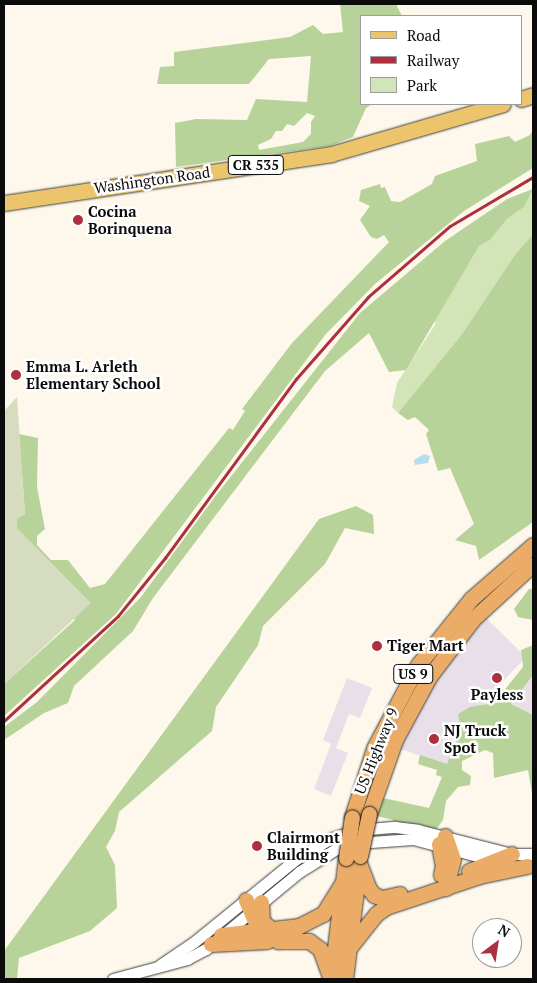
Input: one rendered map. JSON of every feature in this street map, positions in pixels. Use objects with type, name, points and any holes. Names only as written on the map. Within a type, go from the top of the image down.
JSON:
[{"type":"highway","name":"US Highway 9","points":[[345,979],[355,859],[352,817],[374,748],[418,665],[471,599],[533,545]]},
{"type":"highway","name":"US Highway 9","points":[[331,979],[344,880],[355,859],[395,740],[429,676],[473,619],[533,564]]},
{"type":"highway","points":[[444,883],[445,843]]},
{"type":"highway","points":[[348,948],[376,914],[386,907],[512,854]]},
{"type":"highway","points":[[355,859],[369,889],[382,898],[531,862]]},
{"type":"highway","points":[[216,940],[278,935],[299,926],[323,914],[344,880]]},
{"type":"highway","points":[[261,902],[262,921],[278,935]]},
{"type":"highway","points":[[247,906],[260,933]]},
{"type":"highway","points":[[216,940],[260,933],[303,940],[320,949],[331,979]]},
{"type":"main road","name":"Washington Road","points":[[4,203],[331,154],[500,105]]},
{"type":"street","points":[[160,965],[172,966],[187,959],[216,940],[247,906],[296,858],[328,840],[357,830],[395,827],[495,861],[531,862]]},
{"type":"street","points":[[113,979],[160,965],[247,906],[261,902],[324,856],[357,842],[413,839],[512,854],[531,862]]},
{"type":"shaded area","points":[[480,612],[526,657],[485,700],[487,703],[458,714],[461,730],[447,765],[392,746]]},
{"type":"shaded area","points":[[533,675],[533,715],[532,716],[511,704]]},
{"type":"shaded area","points":[[347,678],[372,688],[360,718],[349,714],[336,748],[348,753],[331,796],[314,789],[331,744],[323,740]]},
{"type":"green space","points":[[340,4],[396,4],[402,15],[360,15],[360,105],[370,105],[366,108],[353,137],[330,146],[176,167],[175,123],[196,119],[247,120],[256,99],[307,102],[311,56],[269,59],[249,84],[157,84],[160,67],[174,66],[174,52],[290,37],[313,25],[323,34],[343,32]],"holes":[[[307,113],[315,116],[311,122],[311,134],[303,142],[259,150],[258,145],[271,139],[276,131],[282,131],[287,124],[294,126]]]},
{"type":"green space","points":[[533,129],[533,168],[464,211],[375,284],[325,335],[116,614],[4,716],[4,684],[75,620],[17,545],[17,518],[25,514],[19,434],[38,438],[37,487],[45,529],[37,536],[37,545],[51,560],[68,560],[90,588],[105,584],[229,428],[233,430],[245,411],[242,409],[292,343],[389,242],[384,235],[377,239],[371,237],[360,220],[370,206],[359,201],[361,190],[380,184],[381,188],[385,187],[391,201],[400,202],[432,184],[435,176],[477,161],[475,144],[509,136],[515,142],[530,135]]},
{"type":"green space","points":[[533,189],[533,234],[514,256],[462,334],[398,413],[392,407],[397,383],[435,325],[435,316],[463,269],[479,246],[490,240],[507,219],[524,207]]},
{"type":"green space","points":[[533,189],[524,207],[507,219],[490,240],[479,246],[406,370],[389,372],[369,333],[325,371],[153,598],[133,631],[74,686],[68,703],[44,713],[4,740],[4,727],[37,702],[141,597],[217,494],[360,313],[445,241],[507,199]]},
{"type":"green space","points":[[533,234],[533,522],[479,560],[476,546],[455,540],[474,524],[450,468],[438,471],[426,434],[429,430],[415,417],[408,420],[398,413],[462,334],[514,256]]},
{"type":"green space","points":[[17,397],[25,514],[17,518],[17,528],[91,603],[4,684],[4,411]]},
{"type":"green space","points":[[356,506],[373,515],[374,534],[345,528],[325,564],[263,626],[258,645],[216,707],[212,731],[119,812],[115,831],[106,847],[115,865],[117,908],[90,931],[19,958],[17,979],[4,979],[4,951],[319,519]]},
{"type":"green space","points":[[529,589],[533,589],[533,620],[518,617],[514,609]]},
{"type":"green space","points":[[533,645],[533,675],[511,704],[533,715],[533,799],[528,770],[494,778],[493,753],[485,750],[462,761],[462,770],[471,776],[470,785],[458,787],[446,801],[443,820],[433,834],[395,827],[393,820],[369,814],[374,796],[429,808],[442,777],[436,775],[437,770],[418,764],[420,755],[447,764],[461,730],[458,714],[470,707],[494,703],[523,667],[521,650]]},
{"type":"water","points":[[424,454],[430,456],[428,463],[415,465],[414,460]]},
{"type":"railway","points":[[4,721],[118,616],[165,558],[296,379],[368,297],[450,226],[533,177]]},
{"type":"place","name":"Cocina Borinquena","points":[[78,220]]},
{"type":"place","name":"Emma L. Arleth Elementary School","points":[[16,375]]},
{"type":"place","name":"Tiger Mart","points":[[377,646]]},
{"type":"place","name":"Payless","points":[[497,678]]},
{"type":"place","name":"NJ Truck Spot","points":[[434,739]]},
{"type":"place","name":"Clairmont Building","points":[[257,846]]}]
